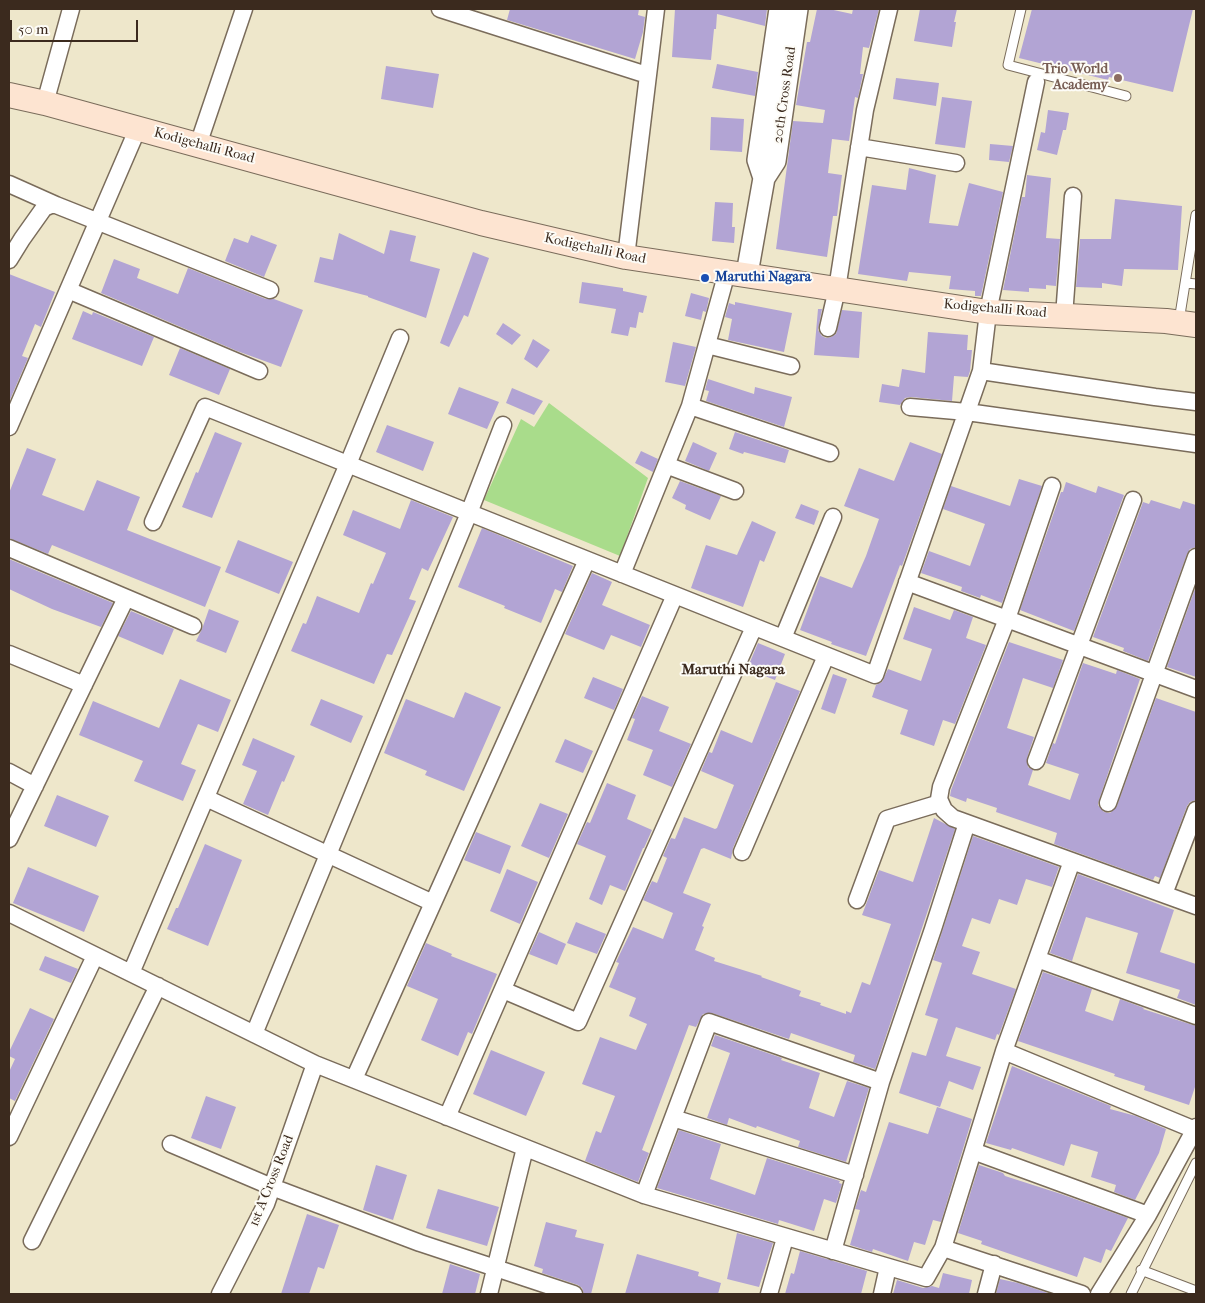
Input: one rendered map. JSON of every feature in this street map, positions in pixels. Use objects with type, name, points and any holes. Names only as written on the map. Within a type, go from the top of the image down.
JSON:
[{"type":"main road","name":"Kodigehalli Road","points":[[9,95],[138,128],[480,223],[626,257],[988,312],[1188,324]]},
{"type":"street","points":[[45,103],[71,9]]},
{"type":"street","points":[[198,145],[244,9]]},
{"type":"street","points":[[440,9],[647,75]]},
{"type":"street","points":[[626,257],[656,9]]},
{"type":"street","name":"20th Cross Road","points":[[764,178],[758,160],[780,9]]},
{"type":"street","name":"20th Cross Road","points":[[737,274],[764,178],[775,161],[798,9]]},
{"type":"street","points":[[828,328],[837,289],[865,110],[889,9]]},
{"type":"street","points":[[153,522],[205,407],[875,675],[981,371],[988,312],[1036,82]]},
{"type":"street","points":[[9,427],[138,128]]},
{"type":"street","points":[[859,147],[956,163]]},
{"type":"street","points":[[9,184],[56,205],[270,290]]},
{"type":"street","points":[[1064,316],[1073,196]]},
{"type":"street","points":[[9,260],[44,208],[56,205]]},
{"type":"street","points":[[622,574],[690,406],[707,345],[737,274]]},
{"type":"street","points":[[68,290],[259,371]]},
{"type":"street","points":[[131,973],[400,338]]},
{"type":"street","points":[[707,345],[791,366]]},
{"type":"street","points":[[981,371],[1196,402]]},
{"type":"street","points":[[690,406],[830,453]]},
{"type":"street","points":[[910,407],[967,412],[1196,444]]},
{"type":"street","points":[[254,1034],[469,513],[503,425]]},
{"type":"street","points":[[666,465],[735,492]]},
{"type":"street","points":[[1052,486],[1007,619],[941,787],[940,803],[944,810],[953,818],[1196,906]]},
{"type":"street","points":[[1036,761],[1134,500]]},
{"type":"street","points":[[783,638],[832,517]]},
{"type":"street","points":[[9,548],[193,626]]},
{"type":"street","points":[[1108,803],[1196,557]]},
{"type":"street","points":[[354,1079],[587,560]]},
{"type":"street","points":[[907,582],[1196,688]]},
{"type":"street","points":[[447,1117],[675,595]]},
{"type":"street","points":[[9,839],[126,598]]},
{"type":"street","points":[[503,990],[578,1022],[754,627]]},
{"type":"street","points":[[9,654],[84,685]]},
{"type":"street","points":[[742,852],[826,656]]},
{"type":"street","points":[[9,772],[35,786]]},
{"type":"street","points":[[206,798],[433,904]]},
{"type":"street","points":[[857,900],[887,819],[940,803]]},
{"type":"street","points":[[1164,894],[1196,810]]},
{"type":"street","points":[[833,1251],[881,1082],[967,823]]},
{"type":"street","points":[[10,916],[158,986],[315,1064],[644,1196],[926,1278],[942,1248],[1004,1051],[1072,862]]},
{"type":"street","points":[[9,1137],[95,956]]},
{"type":"street","points":[[1037,959],[1196,1016]]},
{"type":"street","points":[[32,1241],[158,986]]},
{"type":"street","points":[[644,1196],[709,1022],[881,1082]]},
{"type":"street","points":[[1004,1051],[1196,1128],[1148,1215],[1099,1294]]},
{"type":"street","name":"1st A Cross Road","points":[[221,1294],[266,1204],[315,1064]]},
{"type":"street","points":[[673,1118],[855,1175]]},
{"type":"street","points":[[171,1144],[272,1187],[420,1242],[574,1294]]},
{"type":"street","points":[[489,1294],[525,1148]]},
{"type":"street","points":[[973,1151],[1148,1215]]},
{"type":"street","points":[[770,1294],[785,1238]]},
{"type":"street","points":[[942,1248],[1082,1294]]},
{"type":"street","points":[[986,1294],[994,1264]]},
{"type":"street","points":[[882,1294],[888,1267]]},
{"type":"lane","points":[[1021,9],[1008,65],[1126,96]]},
{"type":"lane","points":[[1188,324],[1186,283],[1196,215]]},
{"type":"lane","points":[[1186,283],[1196,284]]},
{"type":"lane","points":[[1131,1294],[1196,1163]]},
{"type":"lane","points":[[1142,1270],[1196,1291]]},
{"type":"green space","points":[[549,403],[648,478],[620,556],[484,500],[521,419],[534,427]]},
{"type":"building","points":[[510,9],[639,9],[638,15],[645,17],[643,32],[635,59],[507,20]]},
{"type":"building","points":[[675,9],[767,9],[765,26],[717,14],[711,60],[672,57]]},
{"type":"building","points":[[817,9],[829,9],[852,14],[853,9],[879,9],[869,48],[863,47],[860,74],[863,74],[858,98],[855,97],[849,141],[832,139],[828,173],[842,175],[837,216],[833,216],[827,257],[776,249],[793,121],[823,123],[825,110],[796,105],[807,42],[810,42]]},
{"type":"building","points":[[920,9],[957,9],[952,47],[914,41]]},
{"type":"building","points":[[1032,9],[1193,9],[1173,92],[1109,77],[1108,80],[1019,58]]},
{"type":"building","points":[[717,64],[758,72],[755,96],[712,88]]},
{"type":"building","points":[[386,66],[439,74],[433,108],[381,99]]},
{"type":"building","points":[[896,78],[939,83],[936,106],[893,99]]},
{"type":"building","points":[[942,97],[972,101],[965,148],[935,144]]},
{"type":"building","points":[[1048,110],[1069,113],[1066,130],[1063,130],[1057,155],[1037,150],[1041,132],[1045,133]]},
{"type":"building","points":[[711,117],[744,119],[742,152],[710,150]]},
{"type":"building","points":[[990,144],[1013,146],[1009,162],[989,160]]},
{"type":"building","points":[[909,168],[936,175],[929,223],[958,226],[969,183],[1003,192],[981,296],[975,296],[975,291],[949,289],[951,276],[909,272],[907,281],[858,274],[872,185],[906,190]]},
{"type":"building","points":[[1027,175],[1051,178],[1046,238],[1060,239],[1056,286],[1046,285],[1046,289],[1029,288],[1029,292],[1003,290],[1022,197],[1025,197]]},
{"type":"building","points":[[1115,199],[1182,206],[1178,270],[1124,269],[1122,286],[1102,283],[1102,288],[1076,287],[1080,239],[1111,239]]},
{"type":"building","points":[[715,202],[733,203],[732,227],[735,227],[734,243],[712,241]]},
{"type":"building","points":[[390,230],[416,236],[410,261],[440,269],[426,318],[368,296],[314,282],[320,257],[333,260],[339,233],[384,254]]},
{"type":"building","points":[[251,235],[277,245],[264,277],[225,261],[234,238],[248,243]]},
{"type":"building","points":[[473,252],[489,258],[468,317],[464,315],[449,347],[440,343]]},
{"type":"building","points":[[114,259],[140,269],[137,278],[178,294],[188,268],[266,299],[274,299],[303,310],[281,367],[237,351],[101,293]]},
{"type":"building","points":[[9,274],[55,292],[41,327],[35,324],[22,356],[28,358],[9,402]]},
{"type":"building","points":[[582,282],[623,288],[623,291],[647,296],[643,313],[639,312],[636,328],[630,327],[628,336],[611,333],[616,309],[579,303]]},
{"type":"building","points":[[691,293],[709,298],[706,312],[703,311],[701,320],[685,316]]},
{"type":"building","points":[[735,302],[792,313],[784,352],[728,340],[732,319],[725,317],[729,303],[735,305]]},
{"type":"building","points":[[818,309],[822,309],[818,330],[826,338],[836,334],[842,310],[862,312],[859,358],[814,355]]},
{"type":"building","points":[[83,311],[92,315],[93,312],[154,337],[142,366],[72,339]]},
{"type":"building","points":[[503,323],[521,335],[512,345],[496,334]]},
{"type":"building","points":[[928,332],[968,335],[967,350],[972,350],[970,371],[968,377],[954,376],[952,401],[911,397],[905,398],[900,405],[879,402],[882,384],[899,387],[902,369],[925,373]]},
{"type":"building","points":[[533,339],[550,350],[537,368],[524,359]]},
{"type":"building","points":[[673,342],[696,347],[685,386],[665,382]]},
{"type":"building","points":[[180,348],[230,369],[219,395],[169,375]]},
{"type":"building","points":[[708,379],[754,394],[755,387],[792,397],[784,427],[706,401],[709,391],[705,390]]},
{"type":"building","points":[[459,387],[499,402],[487,429],[448,414]]},
{"type":"building","points":[[512,388],[543,401],[534,415],[506,403]]},
{"type":"building","points":[[387,425],[434,442],[423,471],[376,452]]},
{"type":"building","points":[[215,432],[242,443],[212,518],[182,507]]},
{"type":"building","points":[[735,432],[789,450],[785,463],[729,449]]},
{"type":"building","points":[[693,442],[717,453],[709,471],[685,461]]},
{"type":"building","points":[[910,442],[942,454],[902,566],[900,565],[866,656],[831,644],[832,642],[800,630],[820,576],[852,588],[866,556],[879,519],[844,506],[859,468],[894,481]]},
{"type":"building","points":[[27,448],[56,459],[42,495],[84,511],[97,480],[140,497],[127,530],[221,567],[205,607],[52,545],[48,554],[9,538],[9,493]]},
{"type":"building","points":[[641,451],[658,459],[653,472],[635,463]]},
{"type":"building","points":[[1019,479],[1042,486],[1002,603],[981,595],[980,598],[961,591],[962,587],[921,573],[929,551],[970,566],[985,524],[943,509],[951,486],[1010,506]]},
{"type":"building","points":[[680,481],[721,496],[710,520],[685,509],[686,505],[672,498]]},
{"type":"building","points":[[1066,482],[1096,493],[1098,486],[1124,495],[1074,631],[1020,610]]},
{"type":"building","points":[[411,500],[453,517],[428,571],[422,568],[409,599],[416,601],[392,655],[387,654],[374,684],[291,651],[303,623],[306,624],[317,596],[359,613],[371,583],[373,584],[386,553],[343,535],[353,510],[400,529]]},
{"type":"building","points":[[1151,500],[1180,509],[1183,501],[1196,505],[1196,547],[1190,549],[1187,554],[1148,661],[1123,651],[1124,648],[1093,637],[1143,502],[1149,504]]},
{"type":"building","points":[[801,504],[819,511],[814,525],[795,518]]},
{"type":"building","points":[[752,521],[776,532],[764,562],[760,560],[743,607],[691,588],[706,545],[737,555]]},
{"type":"building","points":[[482,528],[573,566],[562,592],[555,589],[541,623],[458,587]]},
{"type":"building","points":[[238,540],[293,562],[279,594],[225,572]]},
{"type":"building","points":[[9,559],[113,603],[101,627],[52,609],[9,589]]},
{"type":"building","points":[[592,573],[612,582],[602,605],[650,625],[641,647],[611,635],[604,650],[565,634]]},
{"type":"building","points":[[1196,586],[1196,677],[1167,667]]},
{"type":"building","points":[[914,607],[950,620],[954,610],[973,617],[966,638],[986,645],[955,724],[943,720],[934,746],[900,734],[908,710],[872,697],[876,685],[882,682],[888,669],[921,681],[932,649],[903,639]]},
{"type":"building","points":[[209,609],[239,621],[226,653],[196,641]]},
{"type":"building","points":[[131,611],[174,629],[163,655],[118,636]]},
{"type":"building","points":[[1009,642],[1063,660],[1053,688],[1023,678],[1007,728],[1034,737],[1027,758],[1028,767],[1033,770],[1028,785],[1070,800],[1079,774],[1046,763],[1053,743],[1055,744],[1083,663],[1116,674],[1117,670],[1140,679],[1099,800],[1098,805],[1104,812],[1110,813],[1117,806],[1156,698],[1196,712],[1196,800],[1190,802],[1187,806],[1160,878],[1155,876],[1153,880],[1054,844],[1057,833],[996,812],[997,808],[967,798],[966,802],[950,796]]},
{"type":"building","points":[[758,643],[785,654],[775,680],[747,669]]},
{"type":"building","points":[[833,674],[847,679],[835,714],[821,709]]},
{"type":"building","points":[[593,677],[623,689],[614,710],[584,698]]},
{"type":"building","points":[[180,679],[231,700],[218,732],[198,724],[181,764],[196,770],[183,801],[134,781],[143,761],[79,735],[93,701],[159,728]]},
{"type":"building","points":[[776,682],[800,691],[733,848],[731,859],[704,848],[701,849],[683,893],[711,904],[695,950],[715,958],[714,961],[801,991],[799,996],[821,1003],[820,1005],[846,1014],[846,1011],[851,1013],[862,982],[870,985],[891,924],[862,915],[879,870],[913,882],[934,818],[955,829],[875,1069],[853,1062],[855,1055],[791,1033],[789,1039],[712,1013],[703,1014],[696,1027],[689,1025],[642,1150],[649,1153],[638,1182],[585,1161],[596,1131],[601,1133],[615,1096],[582,1084],[600,1037],[636,1050],[647,1024],[629,1016],[636,998],[609,987],[619,963],[616,962],[633,927],[663,939],[673,913],[643,900],[652,881],[657,883],[667,858],[663,856],[671,838],[675,839],[684,817],[715,829],[717,828],[734,785],[701,771],[709,752],[712,753],[721,730],[752,743]]},
{"type":"building","points":[[465,692],[501,707],[464,791],[425,775],[427,771],[384,753],[406,699],[454,718]]},
{"type":"building","points":[[642,696],[669,707],[659,731],[691,744],[672,787],[643,775],[653,750],[627,740],[635,719],[632,718]]},
{"type":"building","points":[[321,699],[363,716],[351,743],[310,725]]},
{"type":"building","points":[[253,738],[295,756],[268,815],[243,804],[257,771],[242,765]]},
{"type":"building","points":[[565,739],[593,751],[583,773],[555,762]]},
{"type":"building","points":[[607,783],[636,795],[627,819],[652,830],[625,891],[610,885],[602,905],[589,899],[606,856],[577,844],[587,822],[590,823]]},
{"type":"building","points":[[57,795],[109,816],[96,847],[44,826]]},
{"type":"building","points":[[540,803],[568,814],[549,858],[521,846]]},
{"type":"building","points":[[476,832],[511,846],[500,874],[464,860]]},
{"type":"building","points":[[973,836],[1059,867],[1052,887],[1026,879],[1017,905],[999,899],[990,924],[972,918],[962,946],[980,952],[972,974],[1016,989],[999,1035],[997,1034],[995,1040],[956,1027],[946,1056],[981,1067],[973,1090],[949,1081],[940,1107],[899,1093],[912,1052],[926,1056],[938,1019],[925,1015],[942,963],[933,960]]},
{"type":"building","points":[[205,844],[242,860],[208,946],[167,929]]},
{"type":"building","points":[[28,867],[99,896],[84,932],[13,903]]},
{"type":"building","points":[[507,869],[538,882],[520,924],[490,911]]},
{"type":"building","points":[[1078,874],[1174,910],[1160,952],[1196,964],[1196,1005],[1177,998],[1180,990],[1126,973],[1138,933],[1086,917],[1072,961],[1050,953]]},
{"type":"building","points":[[576,922],[606,934],[597,954],[567,943]]},
{"type":"building","points":[[539,932],[566,944],[557,965],[529,954]]},
{"type":"building","points":[[426,943],[452,954],[451,956],[497,974],[472,1034],[468,1032],[458,1056],[421,1040],[438,999],[407,986]]},
{"type":"building","points":[[45,956],[78,969],[71,983],[39,970]]},
{"type":"building","points":[[1043,972],[1092,989],[1085,1011],[1113,1021],[1120,999],[1143,1009],[1196,1026],[1196,1084],[1189,1105],[1144,1090],[1145,1086],[1114,1076],[1115,1074],[1018,1041]]},
{"type":"building","points":[[30,1008],[54,1019],[15,1101],[9,1098],[9,1072],[15,1059],[9,1056],[9,1052]]},
{"type":"building","points":[[715,1035],[820,1073],[809,1108],[834,1117],[847,1081],[869,1088],[846,1162],[798,1147],[800,1141],[757,1126],[756,1128],[729,1118],[727,1125],[707,1118],[730,1053],[711,1046]]},
{"type":"building","points":[[491,1050],[545,1072],[526,1116],[473,1094]]},
{"type":"building","points":[[1012,1066],[1111,1106],[1110,1109],[1136,1116],[1166,1129],[1159,1153],[1135,1200],[1114,1192],[1116,1185],[1091,1177],[1098,1152],[1071,1144],[1064,1166],[1012,1148],[1011,1150],[986,1143]]},
{"type":"building","points":[[206,1096],[236,1107],[221,1149],[191,1138]]},
{"type":"building","points":[[937,1107],[972,1119],[941,1222],[933,1220],[925,1245],[914,1242],[908,1261],[873,1249],[872,1252],[850,1245],[860,1210],[855,1209],[861,1190],[866,1192],[889,1122],[928,1134]]},
{"type":"building","points":[[679,1130],[721,1144],[710,1179],[755,1195],[767,1158],[840,1181],[839,1183],[842,1184],[836,1203],[824,1199],[814,1231],[779,1220],[778,1224],[657,1188]]},
{"type":"building","points":[[376,1165],[407,1175],[393,1220],[363,1210]]},
{"type":"building","points":[[979,1165],[1003,1173],[1005,1176],[1128,1218],[1111,1251],[1106,1249],[1101,1263],[1084,1257],[1077,1277],[981,1244],[982,1241],[958,1233]]},
{"type":"building","points":[[438,1189],[499,1207],[487,1246],[426,1228]]},
{"type":"building","points":[[307,1214],[339,1225],[324,1269],[318,1267],[309,1294],[281,1294]]},
{"type":"building","points":[[546,1222],[577,1230],[575,1237],[604,1244],[591,1294],[584,1294],[582,1288],[578,1285],[542,1273],[543,1269],[534,1266]]},
{"type":"building","points":[[737,1233],[773,1243],[759,1287],[727,1279]]},
{"type":"building","points":[[800,1251],[867,1271],[861,1294],[785,1294],[791,1273],[794,1274]]},
{"type":"building","points":[[637,1254],[699,1272],[698,1276],[721,1283],[718,1294],[625,1294]]},
{"type":"building","points":[[450,1264],[480,1274],[475,1294],[442,1294]]},
{"type":"building","points":[[943,1273],[972,1280],[969,1294],[893,1294],[897,1280],[923,1288],[932,1286],[939,1288]]},
{"type":"building","points":[[1000,1279],[1018,1283],[1051,1294],[996,1294]]},
{"type":"place","name":"Trio World Academy","points":[[1118,78]]},
{"type":"place","name":"Maruthi Nagara","points":[[705,278]]},
{"type":"district","name":"Maruthi Nagara","points":[[733,670]]}]
